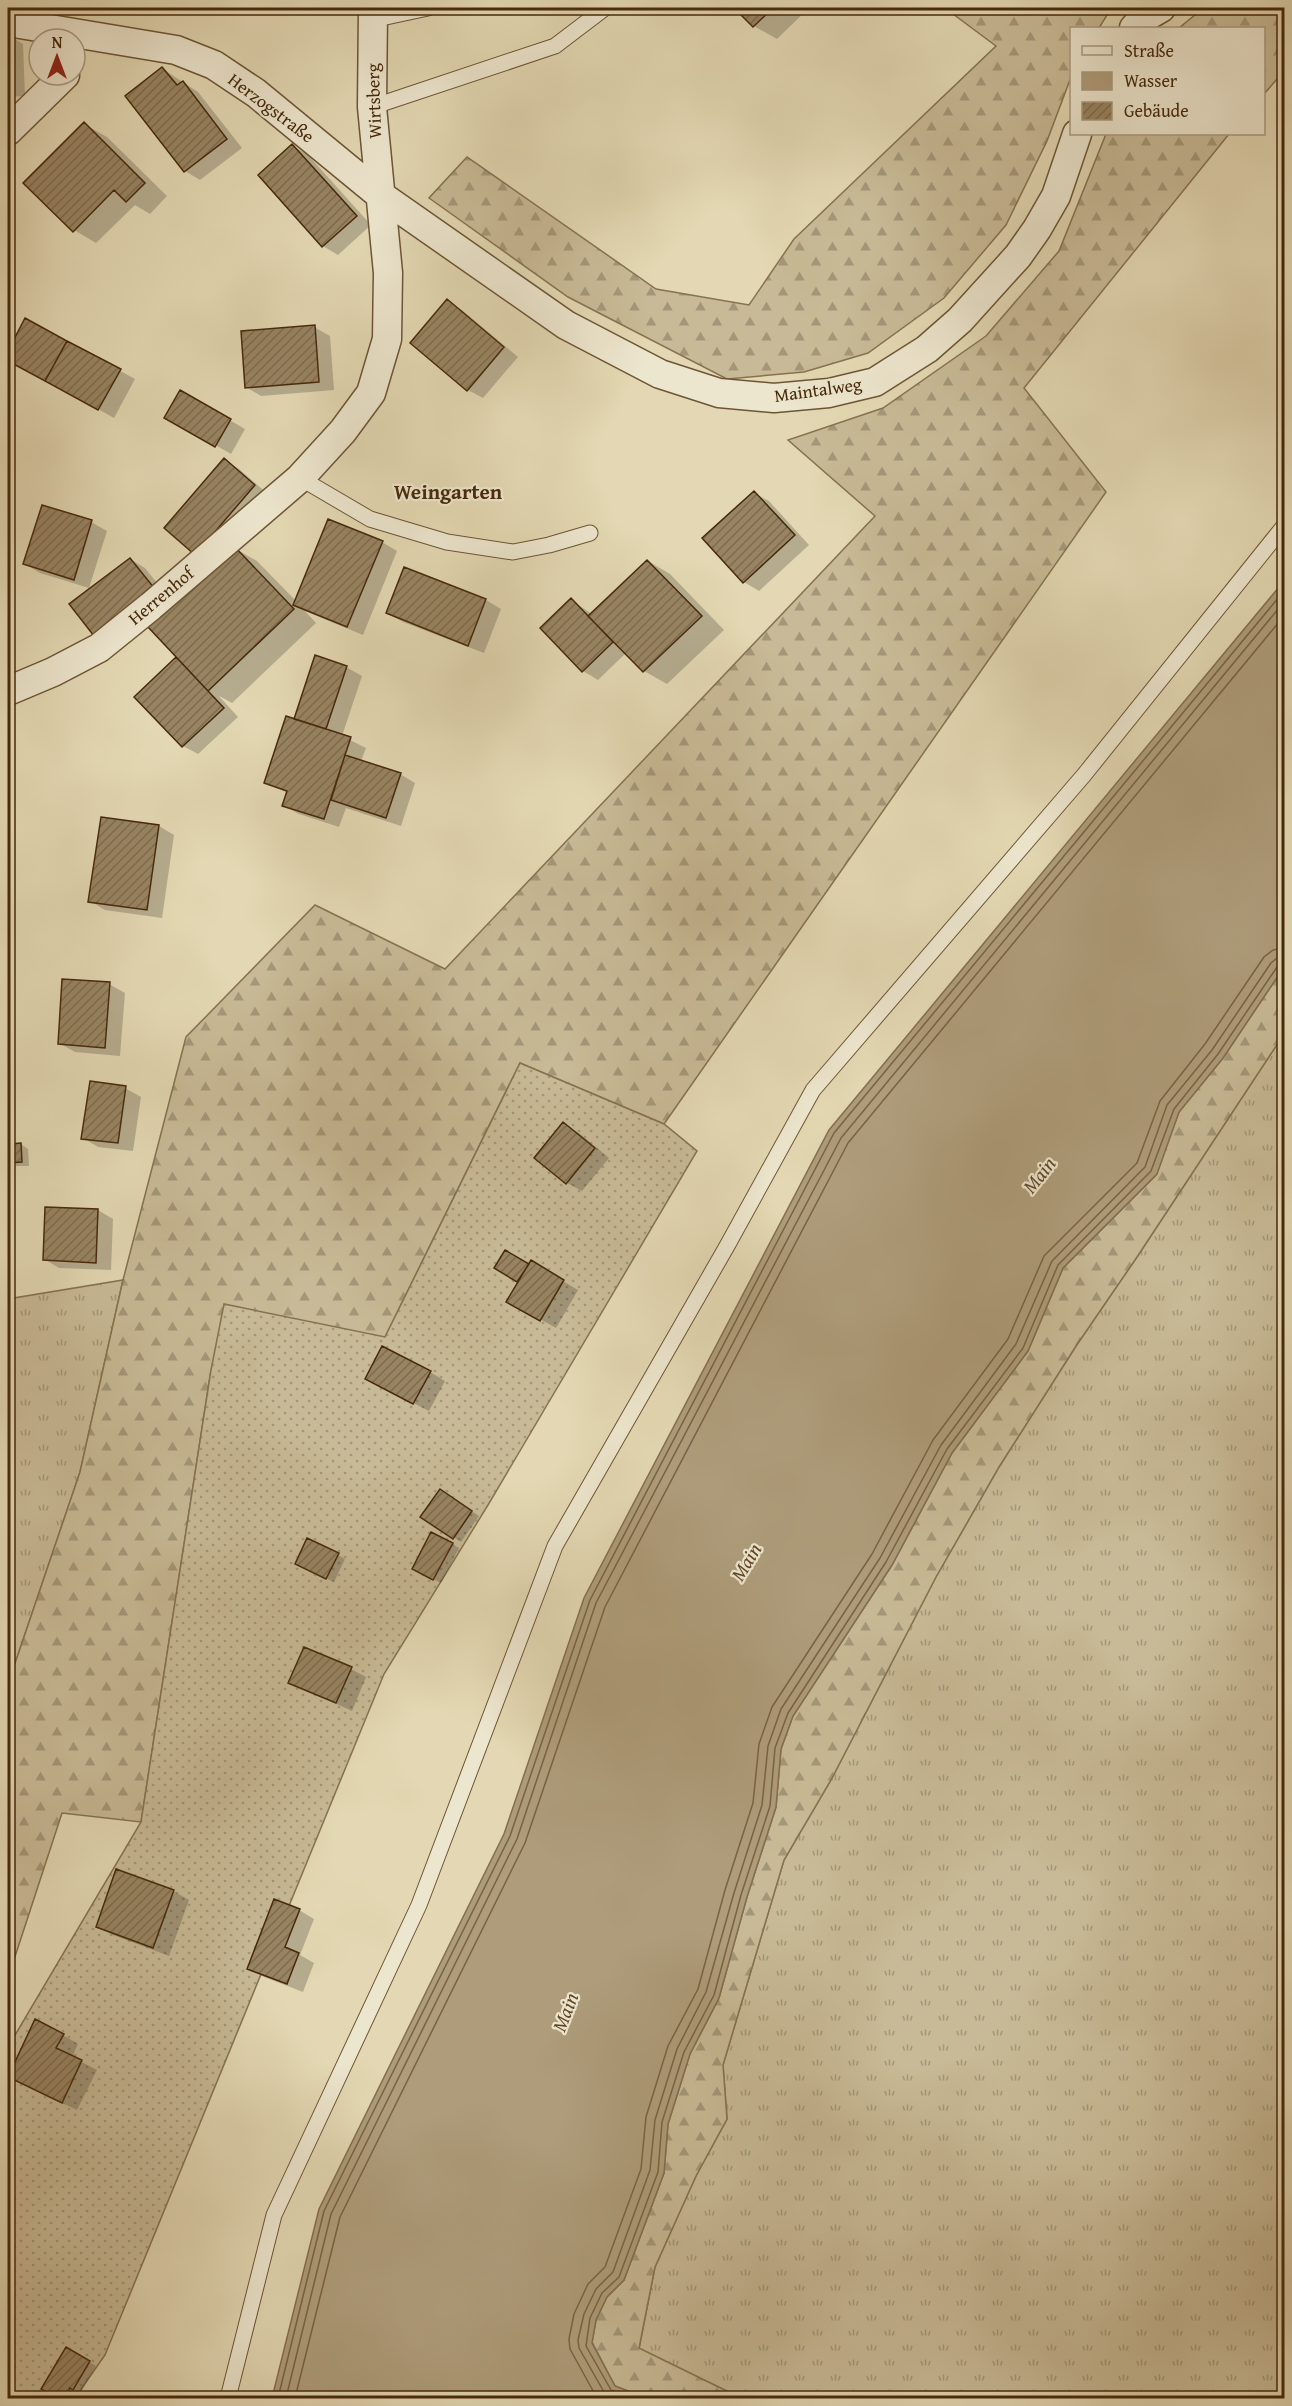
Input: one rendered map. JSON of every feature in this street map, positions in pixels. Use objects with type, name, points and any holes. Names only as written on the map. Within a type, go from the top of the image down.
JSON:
[{"type":"street","points":[[1135,27],[1142,19],[1161,8]]},
{"type":"street","name":"Wirtsberg","points":[[373,14],[372,107],[380,195]]},
{"type":"street","name":"Herzogstraße","points":[[8,22],[176,50],[214,65],[256,93],[380,195]]},
{"type":"street","points":[[87,46],[94,36]]},
{"type":"street","points":[[8,131],[53,87]]},
{"type":"street","name":"Maintalweg","points":[[380,195],[566,325],[660,374],[719,393],[774,398],[829,393],[875,382],[927,349],[960,320],[1018,256],[1031,238],[1056,196],[1077,135]]},
{"type":"street","name":"Herrenhof","points":[[8,691],[53,672],[99,648],[300,478],[343,431],[371,393],[387,339],[388,273],[380,195]]},
{"type":"lane","points":[[373,14],[428,8]]},
{"type":"lane","points":[[372,107],[555,46],[605,8]]},
{"type":"lane","points":[[300,478],[370,519],[447,542],[513,552],[590,534]]},
{"type":"lane","points":[[228,2398],[274,2215],[419,1905],[555,1546],[727,1246],[813,1090],[1084,775],[1284,526]]},
{"type":"green space","points":[[945,8],[1118,8],[1107,15],[1100,27],[1070,27],[1070,80],[1047,141],[1006,225],[944,298],[868,353],[804,372],[727,379],[568,297],[429,198],[467,157],[656,289],[749,305],[794,239],[996,46]]},
{"type":"green space","points":[[1209,8],[1284,8],[1284,71],[1265,93],[1265,27],[1180,27],[1195,15]]},
{"type":"green space","points":[[1106,135],[1228,135],[1024,388],[1106,492],[664,1124],[520,1063],[385,1337],[211,1370],[141,1822],[62,1813],[8,1978],[8,1684],[80,1472],[123,1280],[186,1037],[315,905],[445,969],[875,516],[788,440],[883,408],[986,336],[1059,251]]},
{"type":"green space","points":[[1284,967],[1284,1034],[1076,1346],[999,1467],[936,1577],[831,1780],[784,1860],[723,2065],[727,2119],[696,2176],[655,2267],[639,2348],[741,2398],[646,2398],[615,2386],[592,2342],[596,2320],[607,2297],[624,2280],[664,2173],[668,2124],[690,2054],[719,1998],[747,1897],[776,1807],[781,1749],[793,1716],[892,1565],[952,1453],[1028,1351],[1063,1268],[1156,1175],[1179,1112],[1223,1058]]},
{"type":"green space","points":[[1284,1034],[1284,2398],[741,2398],[639,2349],[655,2267],[696,2176],[727,2119],[723,2065],[784,1860],[831,1780],[936,1577],[999,1467],[1076,1346]]},
{"type":"green space","points":[[520,1063],[664,1124],[697,1151],[488,1505],[384,1674],[105,2355],[75,2398],[8,2398],[8,2047],[141,1822],[211,1370],[224,1304],[385,1337]]},
{"type":"green space","points":[[123,1280],[80,1472],[8,1684],[8,1299]]},
{"type":"water","name":"Main","points":[[1284,581],[1284,967],[1223,1058],[1179,1112],[1157,1174],[1063,1268],[1028,1351],[952,1453],[892,1565],[793,1716],[781,1749],[776,1807],[747,1897],[719,1998],[690,2054],[668,2124],[664,2173],[624,2280],[607,2297],[596,2320],[592,2343],[615,2386],[646,2398],[272,2398],[319,2209],[504,1834],[584,1598],[829,1130]]},
{"type":"building","points":[[734,8],[773,8],[753,27]]},
{"type":"building","points":[[8,33],[10,88],[8,88]]},
{"type":"building","points":[[162,67],[177,85],[183,81],[227,139],[184,172],[125,96]]},
{"type":"building","points":[[84,122],[145,183],[126,202],[114,190],[73,232],[23,183]]},
{"type":"building","points":[[292,144],[357,216],[322,247],[258,175]]},
{"type":"building","points":[[447,299],[504,347],[467,391],[410,343]]},
{"type":"building","points":[[25,318],[67,341],[45,381],[8,361],[8,351]]},
{"type":"building","points":[[315,325],[319,382],[245,388],[241,331]]},
{"type":"building","points":[[67,341],[121,369],[98,410],[45,381]]},
{"type":"building","points":[[180,390],[231,419],[215,447],[164,418]]},
{"type":"building","points":[[224,458],[255,485],[195,555],[164,528]]},
{"type":"building","points":[[754,491],[795,535],[743,583],[702,538]]},
{"type":"building","points":[[42,505],[92,520],[74,580],[23,564]]},
{"type":"building","points":[[328,519],[383,541],[347,627],[293,605]]},
{"type":"building","points":[[234,546],[294,609],[208,691],[148,627]]},
{"type":"building","points":[[130,558],[155,589],[94,636],[69,604]]},
{"type":"building","points":[[647,560],[702,616],[643,672],[588,616]]},
{"type":"building","points":[[404,567],[486,599],[468,646],[386,613]]},
{"type":"building","points":[[571,598],[613,642],[582,672],[540,628]]},
{"type":"building","points":[[315,655],[347,666],[326,729],[294,719]]},
{"type":"building","points":[[176,657],[224,708],[182,747],[134,697]]},
{"type":"building","points":[[286,716],[351,737],[324,819],[282,806],[287,791],[264,783]]},
{"type":"building","points":[[345,755],[401,773],[386,818],[331,800]]},
{"type":"building","points":[[101,817],[159,825],[147,910],[88,902]]},
{"type":"building","points":[[62,979],[110,982],[105,1048],[58,1044]]},
{"type":"building","points":[[90,1081],[126,1086],[118,1143],[81,1139]]},
{"type":"building","points":[[563,1122],[595,1148],[566,1184],[534,1158]]},
{"type":"building","points":[[21,1143],[22,1162],[8,1163],[8,1144]]},
{"type":"building","points":[[45,1207],[98,1209],[96,1263],[43,1260]]},
{"type":"building","points":[[505,1250],[529,1264],[517,1282],[494,1268]]},
{"type":"building","points":[[531,1260],[564,1280],[540,1321],[506,1302]]},
{"type":"building","points":[[382,1346],[431,1371],[413,1404],[365,1379]]},
{"type":"building","points":[[440,1489],[472,1511],[453,1539],[420,1517]]},
{"type":"building","points":[[431,1532],[453,1543],[433,1580],[412,1569]]},
{"type":"building","points":[[307,1538],[339,1553],[326,1579],[295,1564]]},
{"type":"building","points":[[304,1647],[352,1667],[336,1703],[288,1683]]},
{"type":"building","points":[[116,1869],[174,1890],[153,1948],[96,1927]]},
{"type":"building","points":[[274,1899],[300,1909],[285,1947],[299,1953],[287,1984],[247,1969]]},
{"type":"building","points":[[35,2019],[64,2034],[56,2048],[82,2060],[62,2103],[8,2077]]},
{"type":"building","points":[[66,2347],[90,2361],[73,2390],[70,2388],[65,2398],[58,2398],[41,2389]]},
{"type":"district","name":"Weingarten","points":[[448,492]]}]
